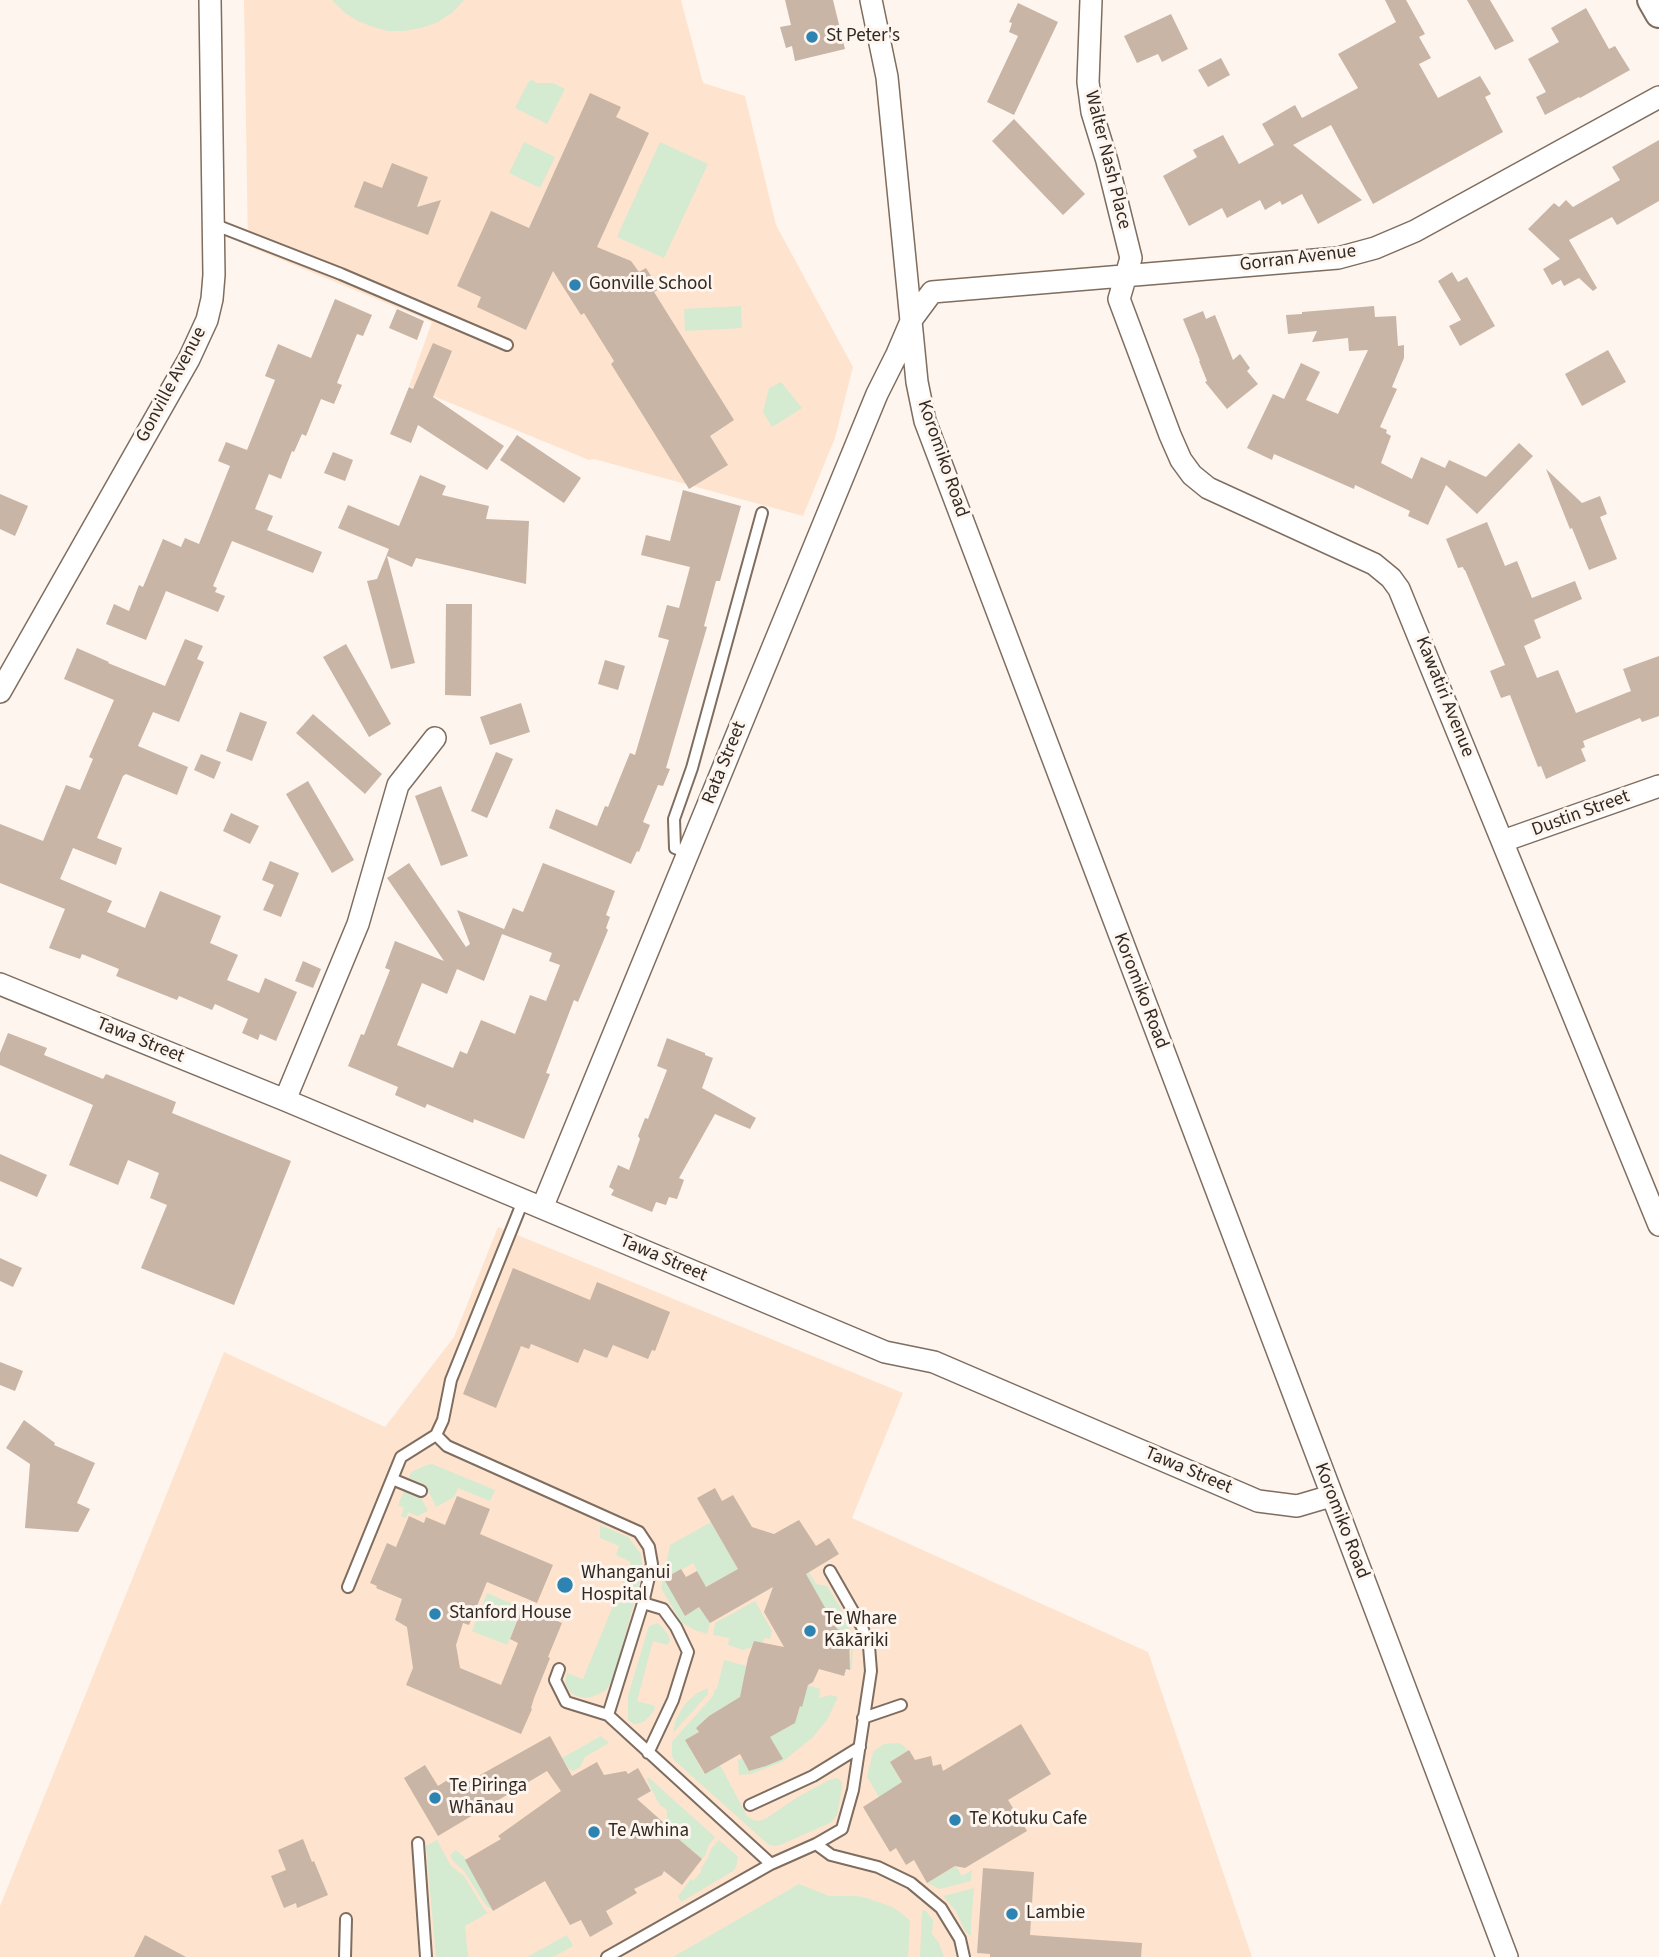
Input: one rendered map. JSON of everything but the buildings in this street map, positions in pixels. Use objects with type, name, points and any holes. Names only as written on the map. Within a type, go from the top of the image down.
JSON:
[{"type":"street","name":"Gonville Avenue","points":[[0,692],[189,359],[207,320],[214,275],[210,0]]},
{"type":"street","name":"Koromiko Road","points":[[871,0],[889,89],[917,382],[925,421],[1507,1957]]},
{"type":"street","name":"Walter Nash Place","points":[[1091,0],[1088,82],[1091,104],[1131,258],[1126,277]]},
{"type":"street","points":[[1651,0],[1659,14]]},
{"type":"street","name":"Gorran Avenue","points":[[912,319],[932,292],[1338,258],[1375,248],[1415,231],[1659,97]]},
{"type":"street","name":"Kawatiri Avenue","points":[[1126,277],[1119,299],[1170,435],[1181,460],[1192,475],[1208,488],[1374,564],[1391,578],[1399,589],[1659,1225]]},
{"type":"street","name":"Rata Street","points":[[532,1205],[688,853],[877,394],[912,319]]},
{"type":"street","points":[[285,1100],[358,924],[398,785],[435,738]]},
{"type":"street","name":"Dustin Street","points":[[1503,841],[1659,786]]},
{"type":"street","name":"Tawa Street","points":[[0,984],[285,1100],[885,1352],[934,1362],[1258,1501],[1297,1506],[1331,1496]]},
{"type":"lane","points":[[214,225],[341,274],[507,345]]},
{"type":"lane","points":[[688,853],[675,848],[674,819],[692,768],[762,513]]},
{"type":"lane","points":[[348,1587],[401,1457],[436,1435],[443,1420],[451,1380],[532,1205]]},
{"type":"lane","points":[[436,1435],[447,1446],[639,1532],[649,1547],[652,1564],[643,1603],[608,1715]]},
{"type":"lane","points":[[392,1479],[421,1491]]},
{"type":"lane","points":[[607,1957],[771,1864],[842,1829],[853,1790],[871,1671],[869,1646],[862,1627],[830,1571]]},
{"type":"lane","points":[[643,1603],[663,1609],[676,1627],[688,1652],[673,1700],[648,1753]]},
{"type":"lane","points":[[559,1669],[555,1680],[566,1702],[608,1715],[771,1864]]},
{"type":"lane","points":[[863,1718],[901,1705]]},
{"type":"lane","points":[[750,1805],[813,1776],[860,1747]]},
{"type":"lane","points":[[418,1843],[426,1957]]},
{"type":"lane","points":[[816,1844],[831,1855],[878,1867],[911,1882],[941,1908],[960,1939],[964,1957]]},
{"type":"lane","points":[[345,1957],[346,1919]]},
{"type":"shaded area","name":"Gonville School","points":[[244,0],[681,0],[703,83],[745,96],[776,225],[853,367],[835,438],[803,516],[594,459],[589,460],[409,386],[432,322],[248,246]]},
{"type":"shaded area","name":"Whanganui Hospital","points":[[498,1227],[903,1393],[852,1518],[1148,1652],[1252,1957],[0,1957],[0,1906],[224,1352],[385,1427],[454,1337]]},
{"type":"green space","points":[[332,0],[464,0],[438,22],[421,28],[388,31],[358,21]]},
{"type":"green space","points":[[532,80],[537,83],[553,83],[565,89],[547,124],[515,108]]},
{"type":"green space","points":[[524,142],[555,157],[540,188],[509,173]]},
{"type":"green space","points":[[660,142],[708,164],[664,258],[617,237]]},
{"type":"green space","points":[[741,306],[742,328],[685,331],[684,309]]},
{"type":"green space","points":[[781,382],[802,408],[772,427],[763,412],[769,388]]},
{"type":"green space","points":[[432,1464],[495,1490],[490,1501],[458,1488],[454,1497],[436,1507],[426,1485],[409,1478],[411,1472]]},
{"type":"green space","points":[[404,1491],[420,1496],[428,1511],[417,1516],[408,1512],[406,1518],[401,1516],[404,1508],[398,1505]]},
{"type":"green space","points":[[711,1522],[738,1569],[706,1587],[693,1563],[665,1579],[685,1616],[699,1607],[710,1623],[707,1634],[681,1622],[661,1588],[670,1545]]},
{"type":"green space","points":[[600,1525],[628,1537],[641,1554],[643,1570],[613,1679],[605,1691],[585,1698],[570,1692],[565,1683],[567,1673],[583,1679],[631,1562],[616,1555],[619,1546],[600,1538]]},
{"type":"green space","points":[[809,1572],[816,1584],[827,1586],[847,1619],[853,1639],[852,1670],[849,1633],[834,1629],[835,1626],[806,1574]]},
{"type":"green space","points":[[487,1593],[522,1608],[507,1645],[472,1631]]},
{"type":"green space","points":[[755,1601],[772,1631],[770,1639],[764,1638],[763,1643],[754,1641],[752,1647],[743,1650],[728,1645],[729,1638],[713,1635],[715,1623]]},
{"type":"green space","points":[[657,1623],[669,1636],[670,1641],[667,1645],[653,1641],[637,1701],[655,1706],[654,1711],[645,1721],[634,1724],[628,1720],[628,1696],[649,1626]]},
{"type":"green space","points":[[724,1660],[747,1666],[743,1697],[709,1716],[696,1728],[699,1732],[685,1740],[704,1774],[720,1765],[747,1816],[759,1821],[796,1798],[837,1778],[842,1782],[842,1788],[837,1815],[830,1823],[780,1845],[769,1845],[674,1760],[672,1742],[713,1696]]},
{"type":"green space","points":[[808,1685],[820,1689],[819,1698],[831,1695],[838,1697],[827,1720],[812,1738],[782,1762],[751,1774],[739,1775],[738,1760],[742,1758],[750,1771],[782,1759],[770,1737],[795,1723]]},
{"type":"green space","points":[[708,1688],[708,1694],[673,1733],[676,1719],[685,1704],[697,1693]]},
{"type":"green space","points":[[601,1736],[609,1743],[585,1757],[580,1767],[573,1771],[569,1769],[562,1758]]},
{"type":"green space","points":[[898,1743],[908,1751],[890,1762],[902,1783],[879,1797],[867,1777],[873,1752],[884,1744]]},
{"type":"green space","points":[[648,1777],[715,1837],[702,1859],[662,1825],[667,1817],[667,1810],[659,1804]]},
{"type":"green space","points":[[437,1840],[451,1866],[464,1876],[488,1913],[465,1926],[468,1957],[436,1957],[426,1846]]},
{"type":"green space","points":[[719,1840],[738,1857],[736,1867],[681,1902],[678,1896],[691,1879],[693,1881],[701,1872],[711,1849]]},
{"type":"green space","points":[[456,1850],[466,1859],[492,1909],[485,1904],[464,1871],[454,1862],[450,1855]]},
{"type":"green space","points":[[956,1866],[962,1876],[972,1870],[971,1881],[940,1889],[927,1883]]},
{"type":"green space","points":[[799,1884],[829,1896],[867,1898],[900,1912],[910,1921],[908,1957],[673,1957]]},
{"type":"green space","points":[[974,1888],[971,1925],[971,1936],[943,1896]]},
{"type":"green space","points":[[925,1910],[933,1920],[932,1934],[944,1957],[920,1957],[922,1911]]},
{"type":"green space","points":[[567,1935],[573,1946],[553,1957],[527,1957]]},
{"type":"place","name":"St Peter's","points":[[812,37]]},
{"type":"place","name":"Gonville School","points":[[575,285]]},
{"type":"place","name":"Whanganui Hospital","points":[[565,1585]]},
{"type":"place","name":"Stanford House","points":[[435,1614]]},
{"type":"place","name":"Te Whare Kākāriki","points":[[810,1631]]},
{"type":"place","name":"Te Piringa Whānau","points":[[435,1798]]},
{"type":"place","name":"Te Kotuku Cafe","points":[[955,1820]]},
{"type":"place","name":"Te Awhina","points":[[594,1832]]},
{"type":"place","name":"Lambie","points":[[1012,1914]]}]
